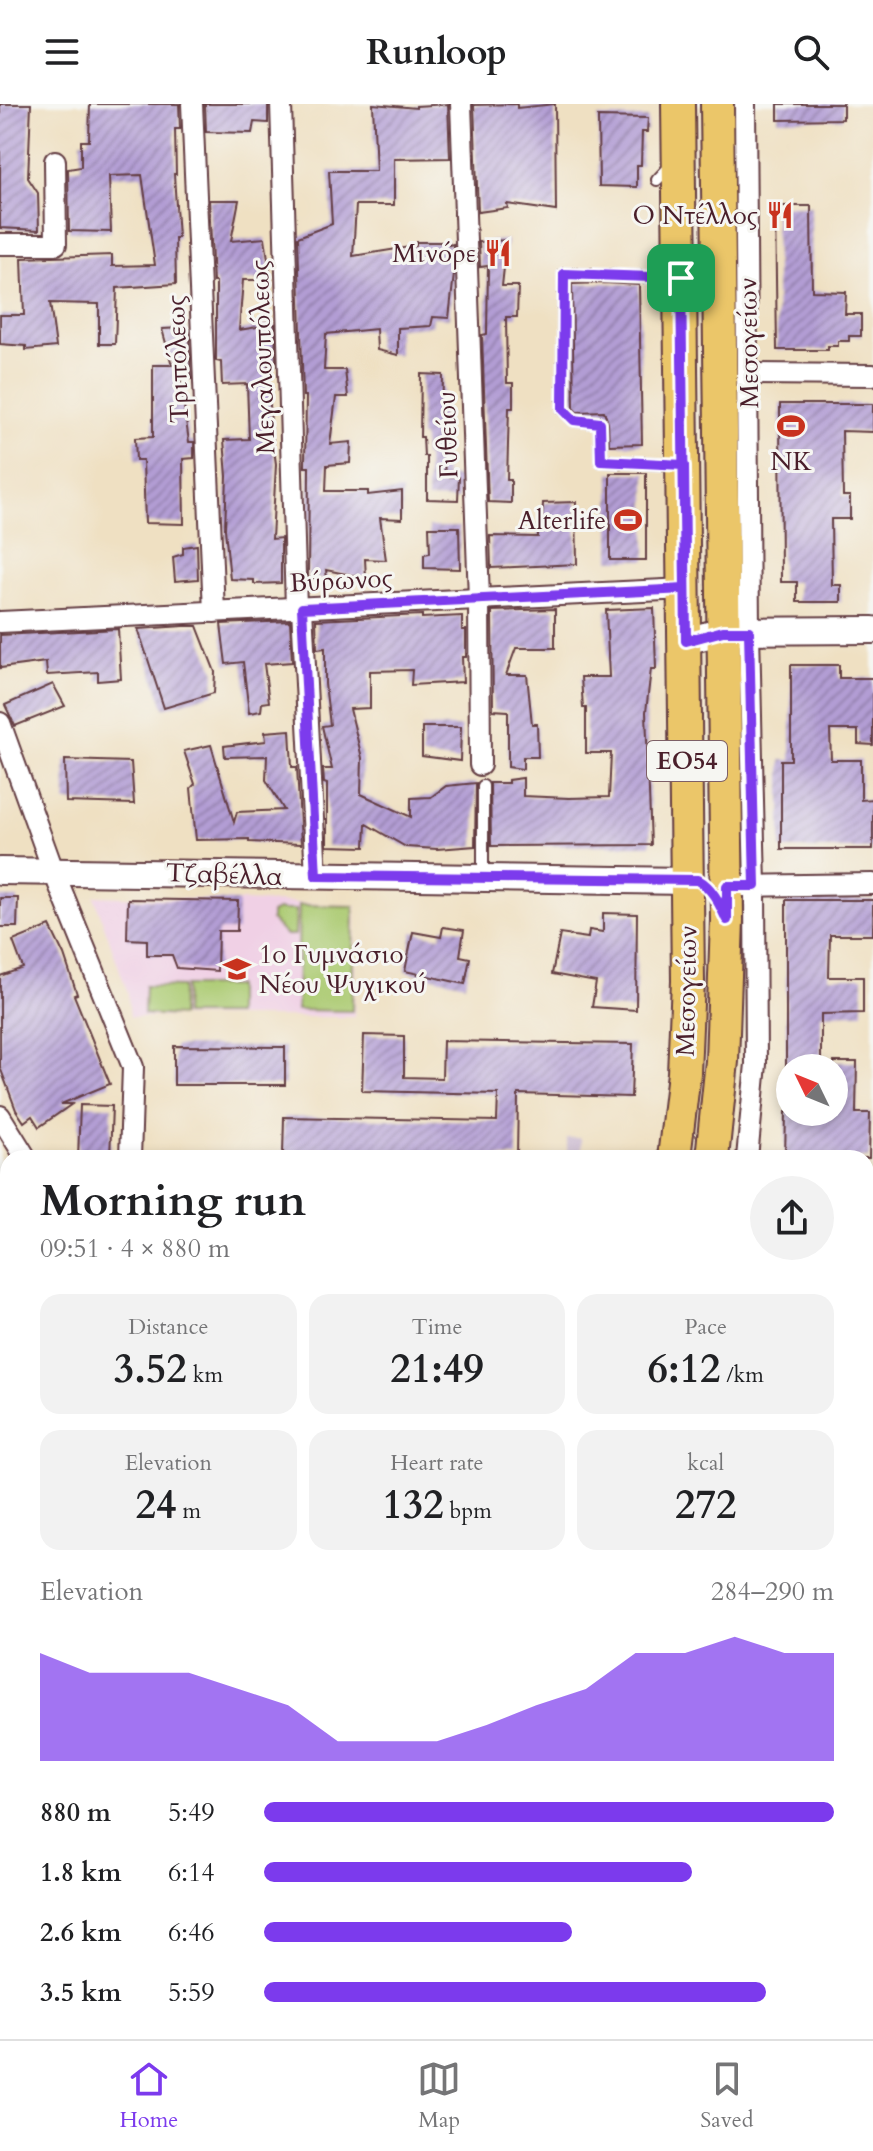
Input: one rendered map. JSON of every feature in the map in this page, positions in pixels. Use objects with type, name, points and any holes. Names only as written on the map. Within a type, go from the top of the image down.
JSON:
[{"type":"main road","name":"Μεσογείων","points":[[675,1150],[684,1073],[688,881],[681,278],[668,168],[678,104]]},
{"type":"main road","points":[[696,104],[717,138]]},
{"type":"main road","name":"Μεσογείων","points":[[713,1150],[722,1061],[727,920],[741,886],[736,640],[717,104]]},
{"type":"main road","points":[[688,881],[704,883],[727,920]]},
{"type":"street","name":"Τριπόλεως","points":[[192,104],[214,612]]},
{"type":"street","name":"Μεγαλουπόλεως","points":[[281,104],[299,608],[316,876]]},
{"type":"street","name":"Γυθείου","points":[[461,104],[479,599],[480,765]]},
{"type":"street","name":"Μεσογείων","points":[[736,640],[748,374],[745,104]]},
{"type":"street","points":[[0,244],[56,244],[55,161]]},
{"type":"street","points":[[748,374],[873,375]]},
{"type":"street","name":"Βύρωνος","points":[[0,622],[685,589]]},
{"type":"street","points":[[686,641],[873,630]]},
{"type":"street","points":[[736,640],[873,648]]},
{"type":"street","points":[[0,723],[53,870],[133,1067],[130,1150]]},
{"type":"street","name":"Τζαβέλλα","points":[[0,871],[688,881]]},
{"type":"street","points":[[741,886],[873,884]]},
{"type":"street","name":"Μεσογείων","points":[[741,886],[756,1064],[748,1150]]},
{"type":"street","points":[[0,1116],[21,1150]]},
{"type":"lane","points":[[681,278],[564,274],[563,409],[574,420],[600,423],[601,461],[684,465]]},
{"type":"lane","points":[[483,786],[483,878]]},
{"type":"shaded area","name":"1ο Γυμνάσιο Νέου Ψυχικού","points":[[94,896],[356,905],[354,1017],[130,1017],[128,994]]},
{"type":"shaded area","points":[[567,1138],[581,1138],[581,1150],[567,1150]]},
{"type":"green space","points":[[299,905],[354,906],[352,1011],[297,1010]]},
{"type":"green space","points":[[296,910],[295,935],[285,935],[271,920],[271,913]]},
{"type":"green space","points":[[145,986],[182,987],[181,1016],[144,1014]]},
{"type":"green space","points":[[185,986],[236,986],[236,1015],[184,1015]]},
{"type":"building","points":[[0,104],[31,104],[28,178],[38,193],[39,230],[0,228]]},
{"type":"building","points":[[90,104],[179,104],[180,129],[175,129],[174,174],[178,238],[175,238],[176,284],[117,288],[115,344],[99,344],[99,304],[50,303],[56,347],[26,350],[26,346],[0,344],[0,315],[24,315],[22,258],[112,255],[112,266],[155,265],[142,175],[109,176],[111,232],[69,231],[68,169],[81,167],[81,141],[89,141]]},
{"type":"building","points":[[205,104],[268,104],[268,123],[254,122],[252,133],[206,132]]},
{"type":"building","points":[[373,104],[416,108],[448,104],[450,158],[394,159],[394,205],[356,205],[353,256],[416,246],[416,242],[453,244],[454,274],[449,318],[433,317],[431,326],[398,328],[398,355],[377,350],[376,329],[326,334],[324,370],[345,370],[348,397],[336,397],[330,444],[351,442],[350,463],[327,465],[326,491],[368,491],[368,495],[402,491],[402,519],[380,518],[386,560],[365,559],[366,578],[326,570],[327,580],[308,578],[309,467],[305,467],[306,396],[303,396],[298,237],[332,224],[329,171],[376,171]]},
{"type":"building","points":[[517,104],[517,108],[555,104],[556,211],[507,204],[508,208],[478,212],[474,105]]},
{"type":"building","points":[[778,104],[843,104],[843,119],[778,120]]},
{"type":"building","points":[[598,117],[648,118],[647,132],[642,132],[637,187],[599,186]]},
{"type":"building","points":[[209,200],[239,200],[231,241],[265,238],[271,280],[243,280],[239,330],[275,324],[276,361],[268,361],[276,464],[272,539],[281,538],[281,583],[254,584],[254,580],[230,579],[225,529],[227,476],[224,440],[249,439],[247,384],[222,385],[221,362],[216,361],[216,282],[213,282]]},
{"type":"building","points":[[775,206],[811,206],[812,291],[846,292],[845,314],[861,314],[861,336],[849,336],[849,341],[838,341],[838,346],[828,346],[828,350],[777,350]]},
{"type":"building","points":[[507,240],[502,286],[518,286],[517,317],[506,317],[507,383],[513,383],[513,408],[509,408],[507,480],[511,480],[511,503],[488,502],[482,335],[487,334],[488,266],[480,267],[479,242]]},
{"type":"building","points":[[572,284],[639,285],[642,444],[609,445],[604,411],[577,412],[574,409]]},
{"type":"building","points":[[182,328],[183,336],[189,336],[191,379],[180,378],[189,442],[194,442],[194,458],[183,459],[184,524],[145,523],[143,460],[136,460],[135,438],[153,437],[153,365],[172,365],[162,329]]},
{"type":"building","points":[[421,374],[443,375],[445,476],[459,477],[458,500],[427,499],[427,456],[424,456],[423,437],[420,437]]},
{"type":"building","points":[[780,404],[873,404],[873,432],[842,431],[843,496],[850,496],[850,519],[831,519],[832,585],[841,585],[841,602],[797,602],[797,582],[781,582]]},
{"type":"building","points":[[610,473],[646,473],[646,560],[610,560]]},
{"type":"building","points":[[576,502],[577,564],[491,568],[490,536],[538,537],[543,503]]},
{"type":"building","points":[[429,527],[459,527],[460,569],[424,568],[424,554],[430,553]]},
{"type":"building","points":[[197,545],[198,579],[175,581],[173,557],[183,554],[183,547]]},
{"type":"building","points":[[654,608],[656,669],[651,669],[646,712],[651,845],[491,846],[490,783],[508,783],[508,780],[523,778],[523,796],[609,797],[611,753],[586,753],[586,708],[583,708],[581,677],[609,677],[606,610]]},
{"type":"building","points":[[555,609],[555,648],[516,648],[506,675],[527,675],[532,724],[537,724],[538,757],[523,757],[523,769],[508,767],[508,711],[493,710],[492,611]]},
{"type":"building","points":[[422,615],[422,618],[462,616],[462,630],[466,630],[466,657],[462,657],[463,682],[411,685],[412,670],[370,671],[370,708],[350,709],[362,758],[361,794],[411,817],[411,798],[431,797],[446,786],[476,783],[475,846],[437,849],[406,847],[366,824],[365,847],[327,846],[327,784],[324,783],[323,769],[332,769],[322,726],[330,725],[325,648],[317,649],[316,620]]},
{"type":"building","points":[[290,621],[292,662],[264,664],[269,702],[262,703],[261,711],[249,713],[243,662],[226,664],[221,624]]},
{"type":"building","points":[[197,626],[215,672],[214,693],[164,708],[138,629]]},
{"type":"building","points":[[118,629],[121,679],[98,681],[98,672],[47,675],[46,662],[0,668],[0,635]]},
{"type":"building","points":[[791,665],[839,665],[839,678],[873,678],[873,745],[858,744],[858,730],[830,730],[831,760],[861,760],[861,800],[873,799],[873,849],[781,849],[781,760],[791,760]]},
{"type":"building","points":[[53,684],[65,706],[15,726],[5,705]]},
{"type":"building","points":[[422,727],[461,727],[460,761],[422,756]]},
{"type":"building","points":[[290,730],[292,767],[297,767],[301,844],[249,842],[249,839],[196,840],[191,788],[195,784],[184,751],[211,745],[234,822],[237,812],[284,810],[266,780],[267,756],[225,757],[224,746],[266,741],[265,732]]},
{"type":"building","points":[[65,760],[131,762],[134,804],[66,802]]},
{"type":"building","points":[[0,898],[18,898],[17,927],[0,927]]},
{"type":"building","points":[[128,899],[238,901],[237,931],[218,931],[217,971],[177,968],[172,955],[147,955],[147,940],[127,939]]},
{"type":"building","points":[[786,900],[873,900],[873,935],[830,935],[829,977],[863,977],[863,1013],[821,1014],[821,1054],[786,1054]]},
{"type":"building","points":[[603,913],[637,914],[636,1010],[592,1007],[596,982],[552,974],[560,934],[588,938],[589,930],[603,932]]},
{"type":"building","points":[[50,926],[64,955],[77,994],[74,995],[110,1084],[61,1104],[72,1104],[39,1127],[32,1116],[24,1122],[16,1110],[0,1067],[0,976],[23,968],[13,941]]},
{"type":"building","points":[[443,927],[464,930],[460,956],[470,958],[465,984],[405,971],[413,932],[441,937]]},
{"type":"building","points":[[364,1035],[404,1036],[404,1077],[442,1078],[443,1041],[633,1044],[631,1097],[518,1094],[517,1150],[283,1150],[284,1117],[497,1121],[498,1094],[362,1091]]},
{"type":"building","points":[[174,1046],[285,1047],[285,1085],[174,1085]]},
{"type":"building","points":[[848,1062],[857,1062],[856,1113],[870,1113],[869,1150],[785,1150],[786,1126],[848,1126]]},
{"type":"building","points":[[80,1105],[112,1106],[110,1150],[78,1150]]},
{"type":"place","name":"Ο Ντέλλος","points":[[780,215]]},
{"type":"place","name":"Μινόρε","points":[[498,253]]},
{"type":"place","name":"NK","points":[[791,426]]},
{"type":"place","name":"Alterlife","points":[[628,520]]},
{"type":"place","name":"1ο Γυμνάσιο Νέου Ψυχικού","points":[[237,969]]},
{"type":"route","points":[[681,278],[564,274],[563,409],[574,420],[600,423],[601,461],[684,465],[686,641],[723,631],[749,631],[755,886],[727,886],[727,920],[715,897],[698,880],[316,876],[302,608],[685,589],[684,465],[681,278]]}]
